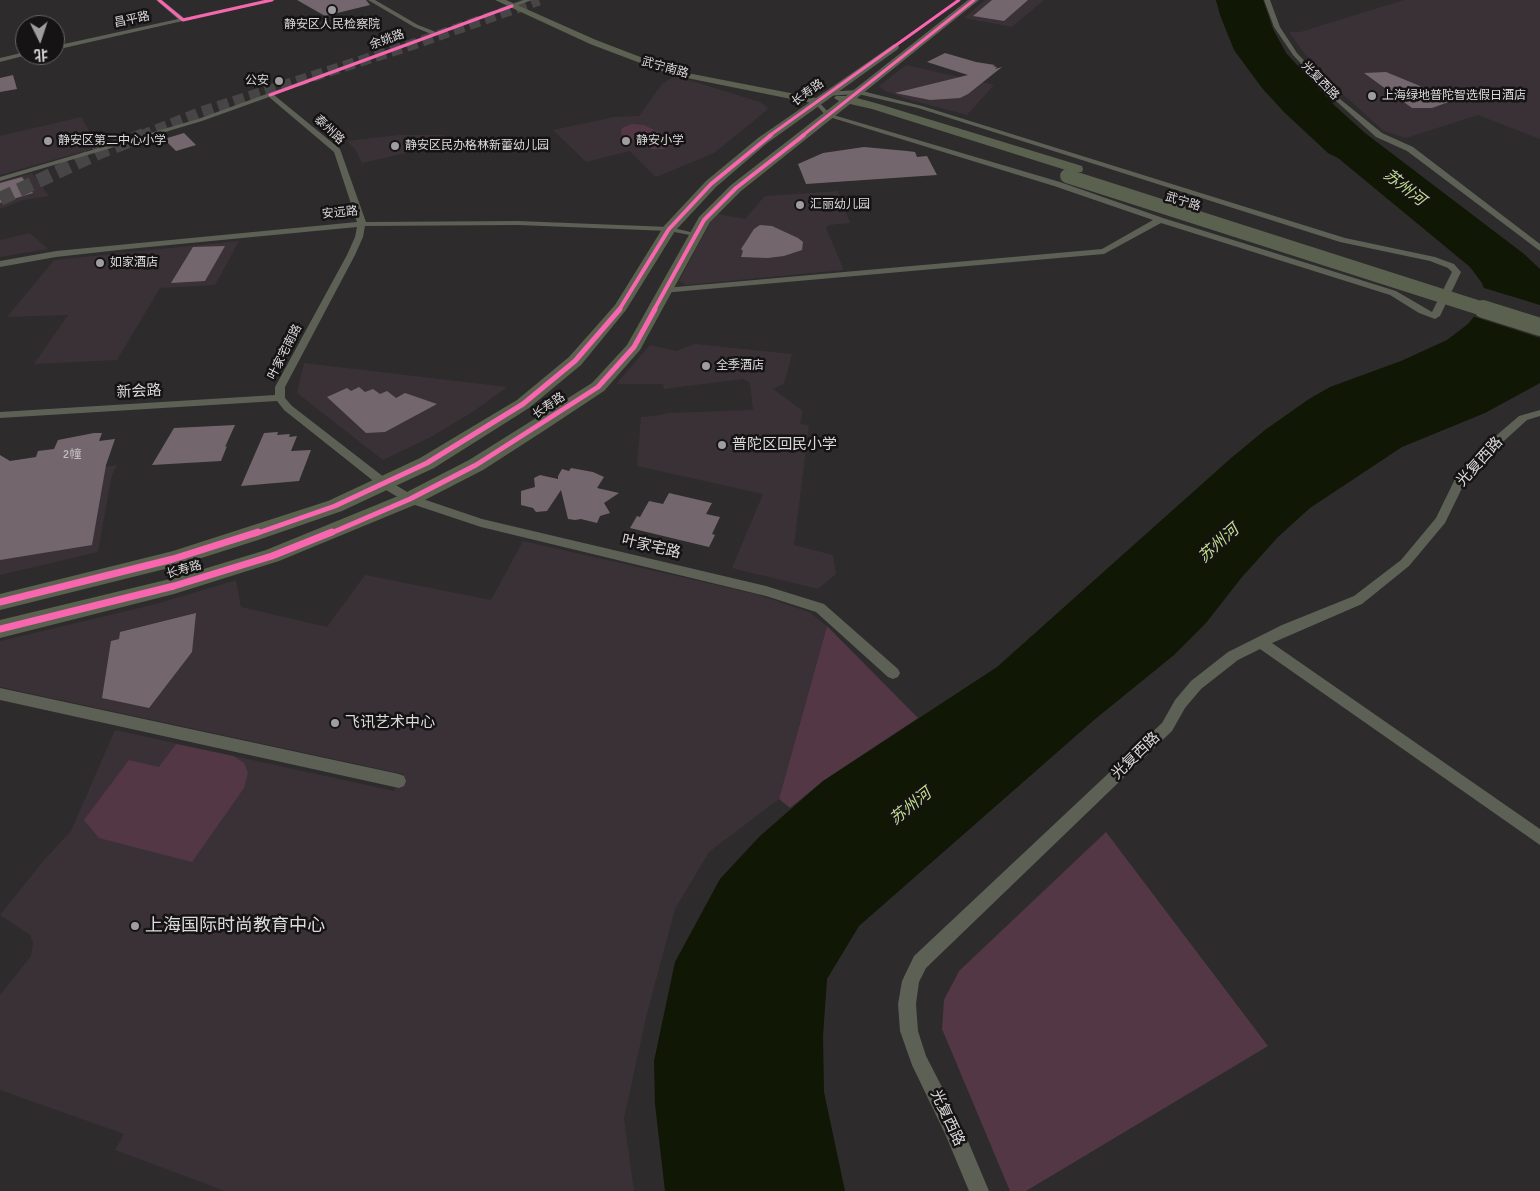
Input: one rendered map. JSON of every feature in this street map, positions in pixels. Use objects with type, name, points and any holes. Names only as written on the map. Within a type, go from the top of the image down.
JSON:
[{"type":"main road","name":"武宁南路","points":[[499,0],[521,2],[593,42],[675,73],[821,98],[849,99]]},
{"type":"main road","name":"长寿路","points":[[0,602],[182,557],[326,509],[385,484],[426,463],[523,404],[575,361],[683,232],[711,184],[762,141],[959,0]]},
{"type":"main road","name":"长寿路","points":[[0,629],[174,586],[272,556],[343,528],[410,499],[476,465],[598,387],[634,347],[665,291],[683,232],[704,220],[736,188],[974,0]]},
{"type":"main road","name":"武宁路","points":[[849,99],[1540,327]]},
{"type":"main road","name":"武宁路","points":[[1072,173],[1540,314]]},
{"type":"street","points":[[159,0],[183,20]]},
{"type":"street","name":"昌平路","points":[[65,46],[272,0]]},
{"type":"street","points":[[371,0],[416,26],[436,34]]},
{"type":"street","name":"光复西路","points":[[1267,0],[1277,27],[1295,54],[1338,100],[1379,134],[1410,149],[1540,248]]},
{"type":"street","name":"余姚路","points":[[0,179],[172,130],[521,2]]},
{"type":"street","points":[[0,60],[15,56]]},
{"type":"street","name":"泰州路","points":[[270,95],[337,151],[359,210],[362,224]]},
{"type":"street","points":[[821,98],[849,99],[992,128],[1085,160],[1343,240],[1432,259],[1452,266],[1457,272],[1435,316],[1422,311],[1393,294],[1160,220],[1057,184],[828,115],[821,98]]},
{"type":"street","points":[[665,291],[1104,251],[1160,220]]},
{"type":"street","name":"安远路","points":[[0,264],[56,254],[128,246],[362,224],[518,223],[683,232]]},
{"type":"street","name":"叶家宅南路","points":[[362,224],[360,237],[351,255],[285,376],[280,387],[280,398],[288,408],[385,484]]},
{"type":"street","name":"新会路","points":[[0,415],[280,398]]},
{"type":"street","name":"光复西路","points":[[979,1191],[953,1130],[918,1059],[909,1031],[907,1004],[910,981],[920,962],[1166,727],[1180,704],[1196,684],[1233,656],[1287,629],[1358,600],[1405,563],[1441,520],[1460,480],[1488,449],[1523,418],[1540,413]]},
{"type":"street","name":"叶家宅路","points":[[385,484],[410,499],[480,523],[766,591],[820,608],[893,673]]},
{"type":"street","points":[[1261,642],[1540,838]]},
{"type":"street","points":[[0,694],[399,781]]},
{"type":"shaded area","points":[[985,0],[1044,0],[1012,27],[964,18]]},
{"type":"shaded area","points":[[1404,0],[1540,0],[1540,139],[1478,115],[1406,138],[1384,131],[1317,71],[1289,32],[1300,32]]},
{"type":"shaded area","points":[[906,65],[994,85],[967,115],[907,99],[885,91],[879,86]]},
{"type":"shaded area","points":[[675,76],[760,102],[768,108],[714,153],[656,177],[630,151],[586,162],[553,130],[614,117],[639,116],[662,84]]},
{"type":"shaded area","name":"静安区第二中心小学","points":[[81,117],[99,147],[0,175],[0,136]]},
{"type":"shaded area","points":[[632,124],[644,125],[673,139],[674,144],[664,149],[652,149],[621,134],[622,128]]},
{"type":"shaded area","name":"静安区民办格林新蕾幼儿园","points":[[399,135],[444,135],[450,143],[362,163],[355,149],[347,141]]},
{"type":"shaded area","points":[[32,173],[49,196],[23,200],[0,209],[0,182]]},
{"type":"shaded area","points":[[838,191],[850,223],[829,225],[826,228],[844,270],[686,285],[679,281],[711,221],[717,214],[745,219],[765,196]]},
{"type":"shaded area","points":[[30,233],[48,249],[0,257],[0,240]]},
{"type":"shaded area","points":[[239,241],[215,285],[160,288],[117,360],[34,364],[68,315],[7,317],[54,260]]},
{"type":"shaded area","points":[[695,344],[792,354],[784,384],[773,389],[803,411],[800,424],[809,425],[794,545],[833,555],[836,574],[818,589],[732,568],[763,494],[637,466],[641,417],[668,413],[753,410],[750,383],[743,379],[664,389],[663,384],[616,384],[650,345],[676,351]]},
{"type":"shaded area","points":[[304,363],[507,387],[474,411],[431,437],[383,460],[297,393]]},
{"type":"shaded area","points":[[117,465],[111,478],[98,552],[0,575],[0,485]]},
{"type":"shaded area","points":[[523,541],[756,594],[809,612],[827,626],[779,799],[709,852],[675,909],[646,1017],[624,1119],[634,1191],[225,1191],[115,1150],[124,1134],[0,1090],[0,995],[31,956],[33,943],[30,935],[0,915],[44,860],[71,831],[115,730],[394,791],[403,774],[0,687],[0,641],[156,604],[236,580],[241,607],[327,627],[365,575],[491,600]]},
{"type":"shaded area","points":[[827,626],[918,718],[823,781],[790,808],[779,799]]},
{"type":"shaded area","points":[[176,744],[233,756],[244,763],[248,773],[244,788],[192,862],[99,838],[84,820],[129,760],[159,767]]},
{"type":"shaded area","points":[[1106,832],[1268,1046],[1026,1191],[1010,1191],[942,1029],[944,1000],[959,971]]},
{"type":"water","name":"苏州河","points":[[1216,0],[1263,0],[1273,29],[1286,53],[1334,105],[1365,133],[1524,254],[1540,269],[1540,383],[1485,413],[1402,447],[1310,508],[1278,537],[1242,577],[1206,623],[1174,655],[1094,720],[859,926],[827,979],[823,1036],[824,1092],[845,1191],[665,1191],[655,1104],[654,1061],[675,962],[720,879],[759,837],[823,781],[997,667],[1265,430],[1309,399],[1330,387],[1401,361],[1447,340],[1468,324],[1482,307],[1485,291],[1482,283],[1470,267],[1338,158],[1328,153],[1284,112],[1262,88],[1234,50]]},
{"type":"pier","points":[[1481,287],[1540,305],[1540,338],[1472,316],[1482,298]]},
{"type":"building","name":"静安区人民检察院","points":[[297,0],[366,0],[370,5],[325,16]]},
{"type":"building","points":[[992,0],[1028,0],[1004,21],[973,16]]},
{"type":"building","points":[[945,53],[976,62],[995,65],[993,66],[997,67],[995,69],[1002,67],[968,94],[960,98],[930,100],[895,93],[968,75],[927,62]]},
{"type":"building","name":"上海绿地普陀智选假日酒店","points":[[1386,72],[1454,100],[1432,108],[1412,108],[1364,73]]},
{"type":"building","points":[[13,75],[17,89],[0,92],[0,78]]},
{"type":"building","points":[[184,133],[196,145],[176,151],[164,139]]},
{"type":"building","points":[[864,147],[915,152],[917,157],[927,156],[937,175],[806,184],[798,164],[823,153]]},
{"type":"building","points":[[22,177],[33,193],[0,203],[0,183]]},
{"type":"building","points":[[760,225],[772,226],[798,238],[803,242],[802,250],[784,256],[768,258],[741,257],[743,251],[741,249],[754,229]]},
{"type":"building","points":[[225,246],[205,281],[171,283],[193,247]]},
{"type":"building","points":[[359,387],[365,392],[373,389],[380,394],[387,391],[396,398],[405,393],[437,404],[385,432],[366,433],[327,397],[347,388],[351,391]]},
{"type":"building","points":[[235,425],[221,461],[152,465],[174,428]]},
{"type":"building","points":[[278,432],[277,435],[290,434],[289,437],[297,436],[291,451],[311,450],[299,481],[241,486],[264,433]]},
{"type":"building","points":[[102,433],[99,441],[115,439],[106,465],[92,545],[0,560],[0,455],[10,461],[36,457],[38,451],[54,449],[58,440]]},
{"type":"building","points":[[571,468],[593,472],[604,477],[597,488],[619,493],[604,503],[610,513],[600,516],[597,523],[581,519],[568,519],[561,490],[547,511],[536,512],[533,508],[521,505],[521,491],[535,487],[534,478],[540,475],[558,479],[562,469],[569,471]]},
{"type":"building","points":[[669,493],[712,503],[706,514],[720,517],[712,534],[715,535],[709,547],[630,528],[637,516],[640,517],[649,501],[663,504]]},
{"type":"building","points":[[196,613],[192,652],[149,708],[102,698],[111,641],[119,639],[120,632]]},
{"type":"tunnel","points":[[141,136],[201,112],[411,45],[539,0]]},
{"type":"tunnel","points":[[0,199],[100,152],[144,135]]},
{"type":"cycle path","points":[[159,0],[183,20],[272,0]]},
{"type":"cycle path","points":[[0,602],[173,559],[335,506],[427,463],[523,404],[575,361],[621,307],[669,229],[711,184],[762,141],[959,0]]},
{"type":"cycle path","points":[[0,629],[174,586],[272,556],[410,499],[476,465],[536,428],[598,387],[634,347],[704,220],[736,188],[974,0]]},
{"type":"cycle path","points":[[270,95],[512,6]]},
{"type":"place","name":"静安区人民检察院","points":[[332,10]]},
{"type":"place","name":"公安","points":[[279,81]]},
{"type":"place","name":"上海绿地普陀智选假日酒店","points":[[1372,96]]},
{"type":"place","name":"静安区第二中心小学","points":[[48,141]]},
{"type":"place","name":"静安小学","points":[[626,141]]},
{"type":"place","name":"静安区民办格林新蕾幼儿园","points":[[395,146]]},
{"type":"place","name":"汇丽幼儿园","points":[[800,205]]},
{"type":"place","name":"如家酒店","points":[[100,263]]},
{"type":"place","name":"全季酒店","points":[[706,366]]},
{"type":"place","name":"普陀区回民小学","points":[[722,445]]},
{"type":"place","name":"飞讯艺术中心","points":[[335,723]]},
{"type":"place","name":"上海国际时尚教育中心","points":[[135,926]]}]
